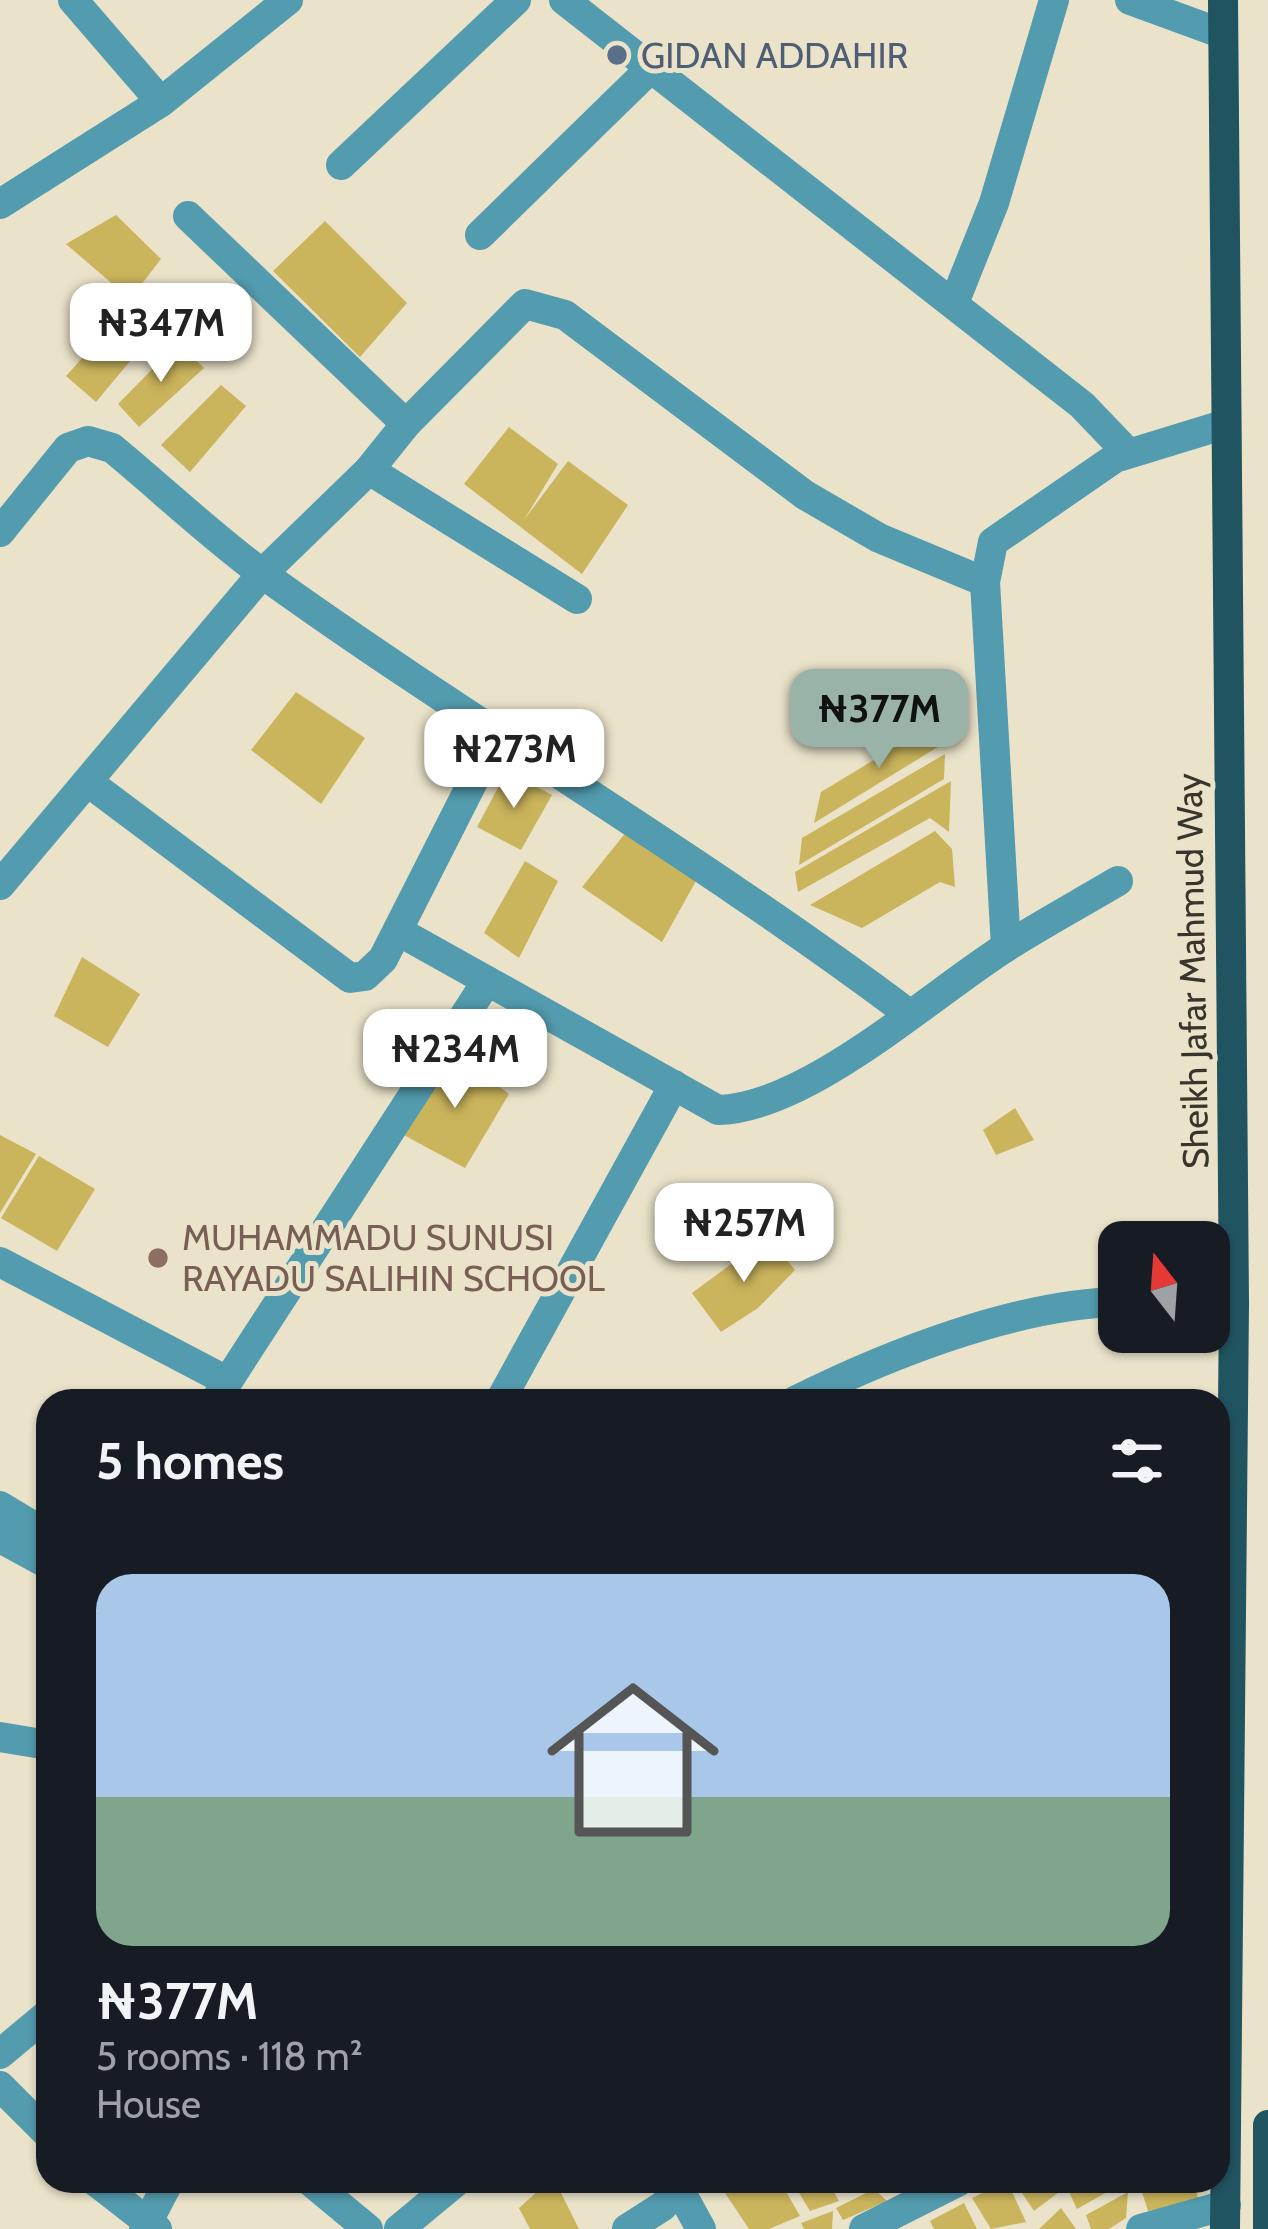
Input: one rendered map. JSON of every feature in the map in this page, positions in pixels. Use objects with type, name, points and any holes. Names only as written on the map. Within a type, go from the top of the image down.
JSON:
[{"type":"main road","name":"Sheikh Jafar Mahmud Way","points":[[1221,1221],[1223,0]]},
{"type":"main road","name":"Sheikh Jafar Mahmud Way","points":[[1221,1353],[1221,1389]]},
{"type":"main road","points":[[1268,2125],[1268,2229]]},
{"type":"street","points":[[73,0],[160,102]]},
{"type":"street","points":[[341,166],[515,0]]},
{"type":"street","points":[[564,0],[1082,405],[1128,453]]},
{"type":"street","points":[[954,304],[994,202],[1054,0]]},
{"type":"street","points":[[1130,0],[1223,34]]},
{"type":"street","points":[[0,204],[160,102],[273,4]]},
{"type":"street","points":[[480,236],[651,68]]},
{"type":"street","points":[[188,216],[406,424]]},
{"type":"street","points":[[0,885],[262,574],[369,470],[406,424],[525,304],[541,304],[565,315],[805,495],[879,538],[985,582]]},
{"type":"street","points":[[1006,947],[985,582],[993,542],[1128,453],[1226,424]]},
{"type":"street","points":[[0,532],[68,448],[88,441],[112,448],[262,574],[496,736],[776,914],[909,1014]]},
{"type":"street","points":[[369,470],[577,598]]},
{"type":"street","points":[[88,782],[350,978],[365,976],[383,959],[496,736]]},
{"type":"street","points":[[398,931],[718,1110],[748,1109],[806,1082],[1006,947],[1118,881]]},
{"type":"street","points":[[222,1389],[487,981]]},
{"type":"street","points":[[507,1389],[674,1085]]},
{"type":"street","points":[[0,1262],[218,1389]]},
{"type":"street","points":[[821,1389],[880,1362],[1000,1324],[1064,1307],[1098,1304]]},
{"type":"street","points":[[0,1505],[36,1528]]},
{"type":"street","points":[[0,1538],[36,1558]]},
{"type":"street","points":[[0,1737],[36,1743]]},
{"type":"street","points":[[0,2054],[36,2024]]},
{"type":"street","points":[[0,2086],[36,2122]]},
{"type":"street","points":[[109,2193],[150,2226],[164,2193]]},
{"type":"street","points":[[324,2193],[368,2229]]},
{"type":"street","points":[[399,2229],[442,2193]]},
{"type":"street","points":[[627,2229],[671,2193]]},
{"type":"street","points":[[685,2193],[701,2229]]},
{"type":"street","points":[[864,2229],[935,2193]]},
{"type":"street","points":[[1141,2229],[1226,2217]]},
{"type":"building","points":[[116,215],[161,259],[130,299],[66,244]]},
{"type":"building","points":[[325,221],[407,303],[360,357],[273,271]]},
{"type":"building","points":[[125,311],[156,330],[96,402],[66,376]]},
{"type":"building","points":[[178,343],[204,368],[139,427],[118,404]]},
{"type":"building","points":[[221,385],[246,406],[190,472],[161,445]]},
{"type":"building","points":[[509,427],[558,464],[524,520],[568,461],[628,505],[582,574],[464,484]]},
{"type":"building","points":[[296,692],[365,738],[321,804],[251,750]]},
{"type":"building","points":[[935,723],[946,742],[814,823],[821,792]]},
{"type":"building","points":[[945,754],[944,779],[799,865],[802,838]]},
{"type":"building","points":[[507,771],[552,795],[521,850],[477,827]]},
{"type":"building","points":[[951,781],[949,832],[930,818],[798,892],[795,872]]},
{"type":"building","points":[[627,831],[696,881],[662,942],[582,887]]},
{"type":"building","points":[[935,831],[952,849],[955,887],[940,882],[862,928],[810,905]]},
{"type":"building","points":[[525,861],[558,881],[519,958],[484,933]]},
{"type":"building","points":[[82,957],[140,994],[108,1047],[54,1016]]},
{"type":"building","points":[[450,1049],[509,1094],[465,1168],[400,1133]]},
{"type":"building","points":[[1015,1108],[1034,1140],[996,1155],[983,1130]]},
{"type":"building","points":[[0,1135],[36,1154],[0,1213]]},
{"type":"building","points":[[39,1156],[95,1189],[57,1251],[1,1218]]},
{"type":"building","points":[[768,1237],[795,1270],[758,1308],[721,1332],[692,1293]]},
{"type":"building","points":[[536,2193],[561,2193],[579,2229],[530,2229],[519,2208]]},
{"type":"building","points":[[725,2193],[787,2193],[800,2216],[769,2229],[749,2229]]},
{"type":"building","points":[[799,2193],[835,2193],[839,2201],[810,2211]]},
{"type":"building","points":[[866,2193],[878,2193],[887,2201],[843,2220],[836,2208]]},
{"type":"building","points":[[982,2193],[1013,2193],[1026,2222],[991,2229],[972,2198]]},
{"type":"building","points":[[1022,2193],[1058,2193],[1034,2211]]},
{"type":"building","points":[[1070,2193],[1105,2193],[1077,2209]]},
{"type":"building","points":[[1128,2193],[1126,2218],[1109,2229],[1091,2229],[1086,2215]]},
{"type":"building","points":[[1142,2193],[1197,2193],[1199,2203],[1148,2211]]},
{"type":"building","points":[[964,2203],[977,2229],[934,2229],[930,2221]]},
{"type":"building","points":[[1061,2208],[1076,2229],[1039,2229]]},
{"type":"building","points":[[833,2211],[832,2229],[804,2229],[801,2223]]},
{"type":"place","name":"GIDAN ADDAHIR","points":[[617,55]]},
{"type":"place","name":"MUHAMMADU SUNUSI RAYADU SALIHIN SCHOOL","points":[[158,1258]]}]
